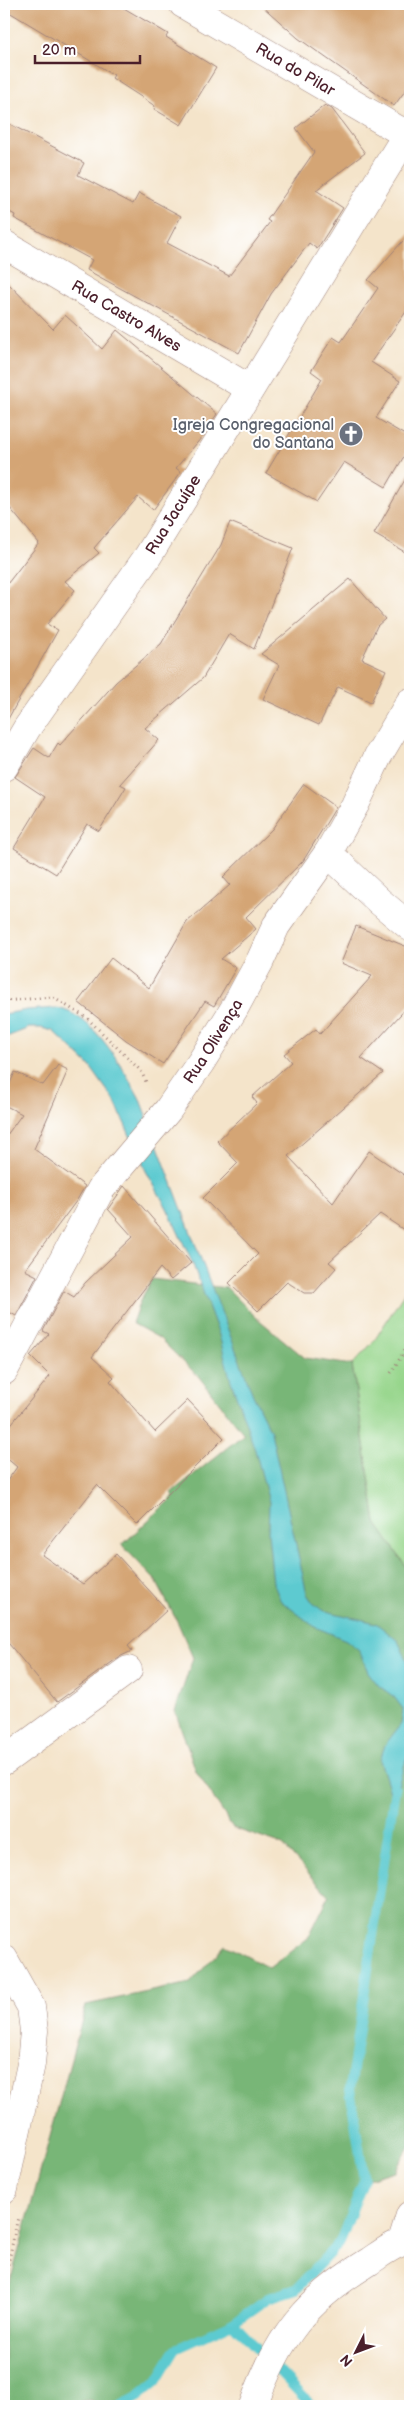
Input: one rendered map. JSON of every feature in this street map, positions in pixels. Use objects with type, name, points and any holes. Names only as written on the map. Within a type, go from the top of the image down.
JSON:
[{"type":"street","name":"Rua do Pilar","points":[[183,4],[408,132]]},
{"type":"street","name":"Rua Jacuípe","points":[[4,767],[27,728],[148,556],[408,132]]},
{"type":"street","name":"Rua Castro Alves","points":[[4,244],[250,389]]},
{"type":"street","name":"Rua Olivença","points":[[4,1371],[101,1189],[128,1154],[162,1117],[201,1062],[234,1009],[260,961],[276,926],[328,853],[355,805],[378,756],[410,702]]},
{"type":"street","points":[[328,853],[410,927]]},
{"type":"street","points":[[4,1761],[128,1670]]},
{"type":"street","points":[[4,1959],[30,2007],[34,2031],[31,2064],[4,2189]]},
{"type":"street","points":[[257,2397],[278,2348],[297,2320],[317,2298],[360,2267],[406,2240],[410,2215]]},
{"type":"path","points":[[4,1001],[52,997],[87,1018],[141,1071],[162,1117]]},
{"type":"path","points":[[391,1373],[410,1342]]},
{"type":"green space","points":[[152,1279],[227,1288],[257,1318],[305,1358],[352,1365],[376,1523],[410,1572],[410,2145],[395,2171],[364,2180],[340,2242],[296,2289],[268,2298],[233,2323],[176,2349],[156,2382],[138,2397],[120,2406],[101,2406],[90,2401],[61,2406],[4,2406],[4,2304],[86,2005],[190,1983],[225,1945],[269,1968],[308,1938],[329,1896],[283,1845],[233,1828],[196,1771],[175,1711],[193,1658],[178,1623],[156,1581],[122,1545],[174,1496],[172,1492],[244,1434],[199,1377],[159,1338],[132,1323],[140,1301]]},
{"type":"green space","points":[[410,1284],[410,1572],[376,1523],[352,1365],[374,1341]]},
{"type":"water","points":[[57,1008],[83,1020],[95,1031],[115,1057],[139,1097],[253,1395],[271,1432],[307,1594],[313,1603],[322,1610],[376,1623],[398,1641],[410,1666],[410,1748],[393,1801],[380,1760],[385,1745],[401,1724],[403,1709],[394,1697],[379,1686],[368,1672],[359,1650],[346,1640],[315,1627],[281,1601],[273,1583],[268,1533],[269,1502],[255,1450],[230,1378],[219,1335],[192,1262],[167,1208],[146,1171],[114,1100],[89,1065],[53,1031],[29,1028],[4,1038],[4,1014]]},
{"type":"building","points":[[4,4],[117,4],[168,34],[166,37],[216,68],[181,125],[154,109],[155,106],[112,78],[114,75],[4,9]]},
{"type":"building","points":[[260,4],[410,4],[410,84],[394,106],[298,38]]},
{"type":"building","points":[[325,105],[332,109],[365,153],[316,190],[343,208],[317,249],[309,243],[271,294],[239,353],[87,270],[92,260],[14,218],[15,215],[4,209],[4,121],[84,163],[78,175],[133,204],[139,193],[181,216],[167,243],[229,276],[270,222],[267,220],[314,152],[296,128]]},
{"type":"building","points":[[410,233],[410,306],[371,362],[400,381],[376,418],[410,438],[410,446],[386,487],[344,462],[317,502],[266,473],[322,379],[311,371],[333,337],[341,342],[378,288],[368,280]]},
{"type":"building","points":[[4,279],[53,329],[65,315],[102,349],[117,330],[217,414],[202,437],[176,468],[181,472],[153,510],[138,497],[94,548],[99,553],[65,581],[75,590],[47,624],[58,630],[4,726],[4,588],[39,543],[4,501]]},
{"type":"building","points":[[410,471],[410,555],[374,534]]},
{"type":"building","points":[[230,522],[293,548],[254,649],[229,634],[203,678],[145,728],[159,740],[120,784],[126,787],[99,831],[87,824],[56,874],[14,848],[45,797],[15,777],[34,748],[49,758],[58,743],[60,745],[116,682],[161,644],[221,545]]},
{"type":"building","points":[[350,579],[385,619],[377,626],[362,659],[386,670],[371,702],[338,687],[319,725],[263,699],[279,665],[261,654]]},
{"type":"building","points":[[304,784],[336,807],[303,861],[246,917],[256,929],[221,959],[236,968],[214,1006],[205,1001],[163,1064],[126,1040],[78,1002],[111,958],[149,988],[187,922],[230,885],[223,877],[272,829]]},
{"type":"building","points":[[356,926],[410,948],[410,1004],[361,1058],[383,1073],[288,1156],[333,1203],[369,1151],[410,1179],[410,1234],[380,1214],[329,1262],[336,1268],[314,1293],[304,1293],[287,1282],[258,1311],[229,1283],[258,1254],[203,1198],[238,1163],[217,1141],[257,1103],[252,1097],[291,1062],[284,1054],[316,1029],[320,1034],[372,976],[341,963]]},
{"type":"building","points":[[58,1065],[68,1070],[34,1149],[85,1186],[77,1200],[25,1270],[37,1276],[16,1316],[4,1309],[4,1139],[22,1114],[4,1105],[4,1097],[15,1072],[43,1085]]},
{"type":"building","points":[[124,1186],[191,1263],[171,1280],[160,1268],[92,1357],[114,1377],[110,1381],[155,1432],[188,1400],[224,1438],[137,1525],[97,1485],[42,1555],[83,1584],[116,1554],[167,1610],[128,1646],[132,1651],[119,1657],[57,1702],[4,1638],[4,1485],[17,1467],[4,1456],[4,1433],[50,1376],[30,1356],[49,1334],[43,1331],[64,1291],[74,1297],[85,1283],[133,1237],[108,1209]]},
{"type":"waterway","points":[[120,2406],[138,2397],[156,2382],[176,2349],[233,2323],[268,2298],[296,2289],[340,2242],[364,2180],[350,2089],[395,1789]]},
{"type":"waterway","points":[[233,2323],[312,2406]]},
{"type":"place","name":"Igreja Congregacional do Santana","points":[[351,434]]}]
